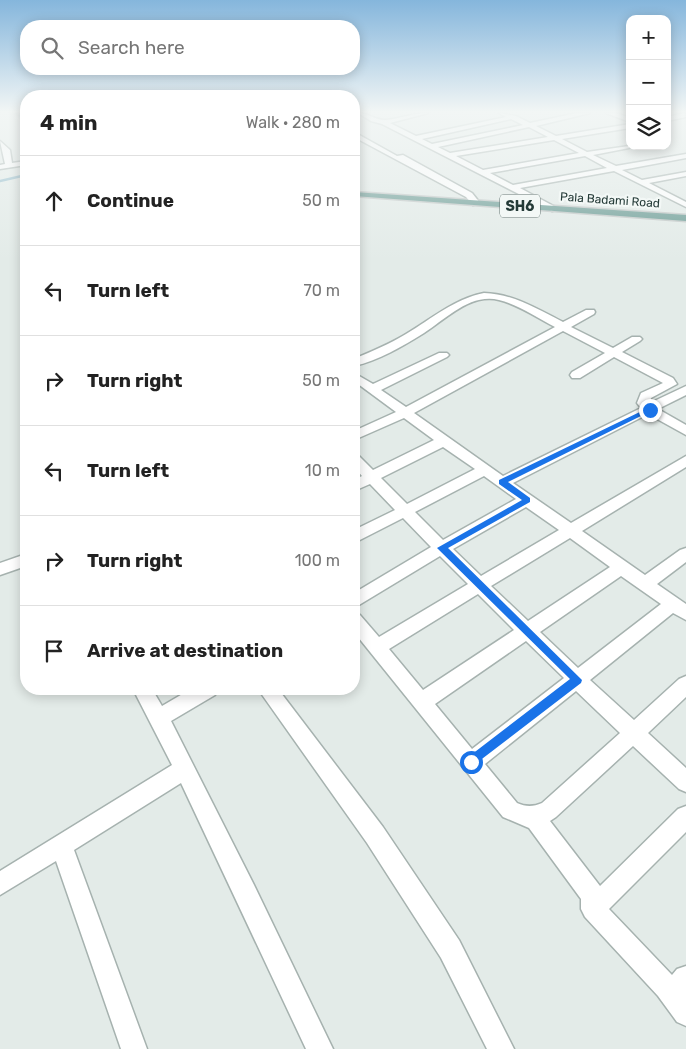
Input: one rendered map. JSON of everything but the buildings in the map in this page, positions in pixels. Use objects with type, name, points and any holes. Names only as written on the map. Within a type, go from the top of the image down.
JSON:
[{"type":"main road","name":"Pala Badami Road","points":[[360,194],[686,218]]},
{"type":"street","points":[[407,162],[469,195],[476,203]]},
{"type":"street","points":[[462,162],[555,209]]},
{"type":"street","points":[[482,172],[536,162]]},
{"type":"street","points":[[603,162],[686,205]]},
{"type":"street","points":[[512,187],[645,162]]},
{"type":"street","points":[[0,167],[20,164]]},
{"type":"street","points":[[643,182],[686,174]]},
{"type":"street","points":[[671,197],[686,194]]},
{"type":"street","points":[[360,360],[408,338],[463,301],[477,296],[497,295],[670,381],[671,384],[649,394],[643,399],[643,403],[650,410],[686,431]]},
{"type":"street","points":[[360,433],[405,414],[590,312]]},
{"type":"street","points":[[576,374],[636,338]]},
{"type":"street","points":[[372,390],[443,355]]},
{"type":"street","points":[[360,381],[679,608],[577,680],[471,762]]},
{"type":"street","points":[[502,482],[650,410],[686,390]]},
{"type":"street","points":[[360,483],[444,442]]},
{"type":"street","points":[[377,648],[572,532],[686,461]]},
{"type":"street","points":[[360,465],[405,512],[577,680],[686,782]]},
{"type":"street","points":[[360,534],[485,470]]},
{"type":"street","points":[[360,596],[528,500]]},
{"type":"street","points":[[645,584],[686,554]]},
{"type":"street","points":[[0,569],[20,562]]},
{"type":"street","points":[[422,702],[622,567]]},
{"type":"street","points":[[360,627],[510,810],[521,817],[534,817],[549,810],[686,686]]},
{"type":"street","points":[[146,695],[159,718],[246,893],[320,1049]]},
{"type":"street","points":[[159,718],[198,695]]},
{"type":"street","points":[[271,695],[375,835],[434,924],[450,949],[501,1049]]},
{"type":"street","points":[[0,884],[184,769]]},
{"type":"street","points":[[534,817],[592,895],[592,909],[667,987],[681,995]]},
{"type":"street","points":[[592,909],[686,817]]},
{"type":"street","points":[[62,846],[134,1049]]},
{"type":"waterway","points":[[0,181],[20,176]]},
{"type":"route","points":[[471,762],[577,680],[442,548],[528,500],[502,482],[650,410]]}]
